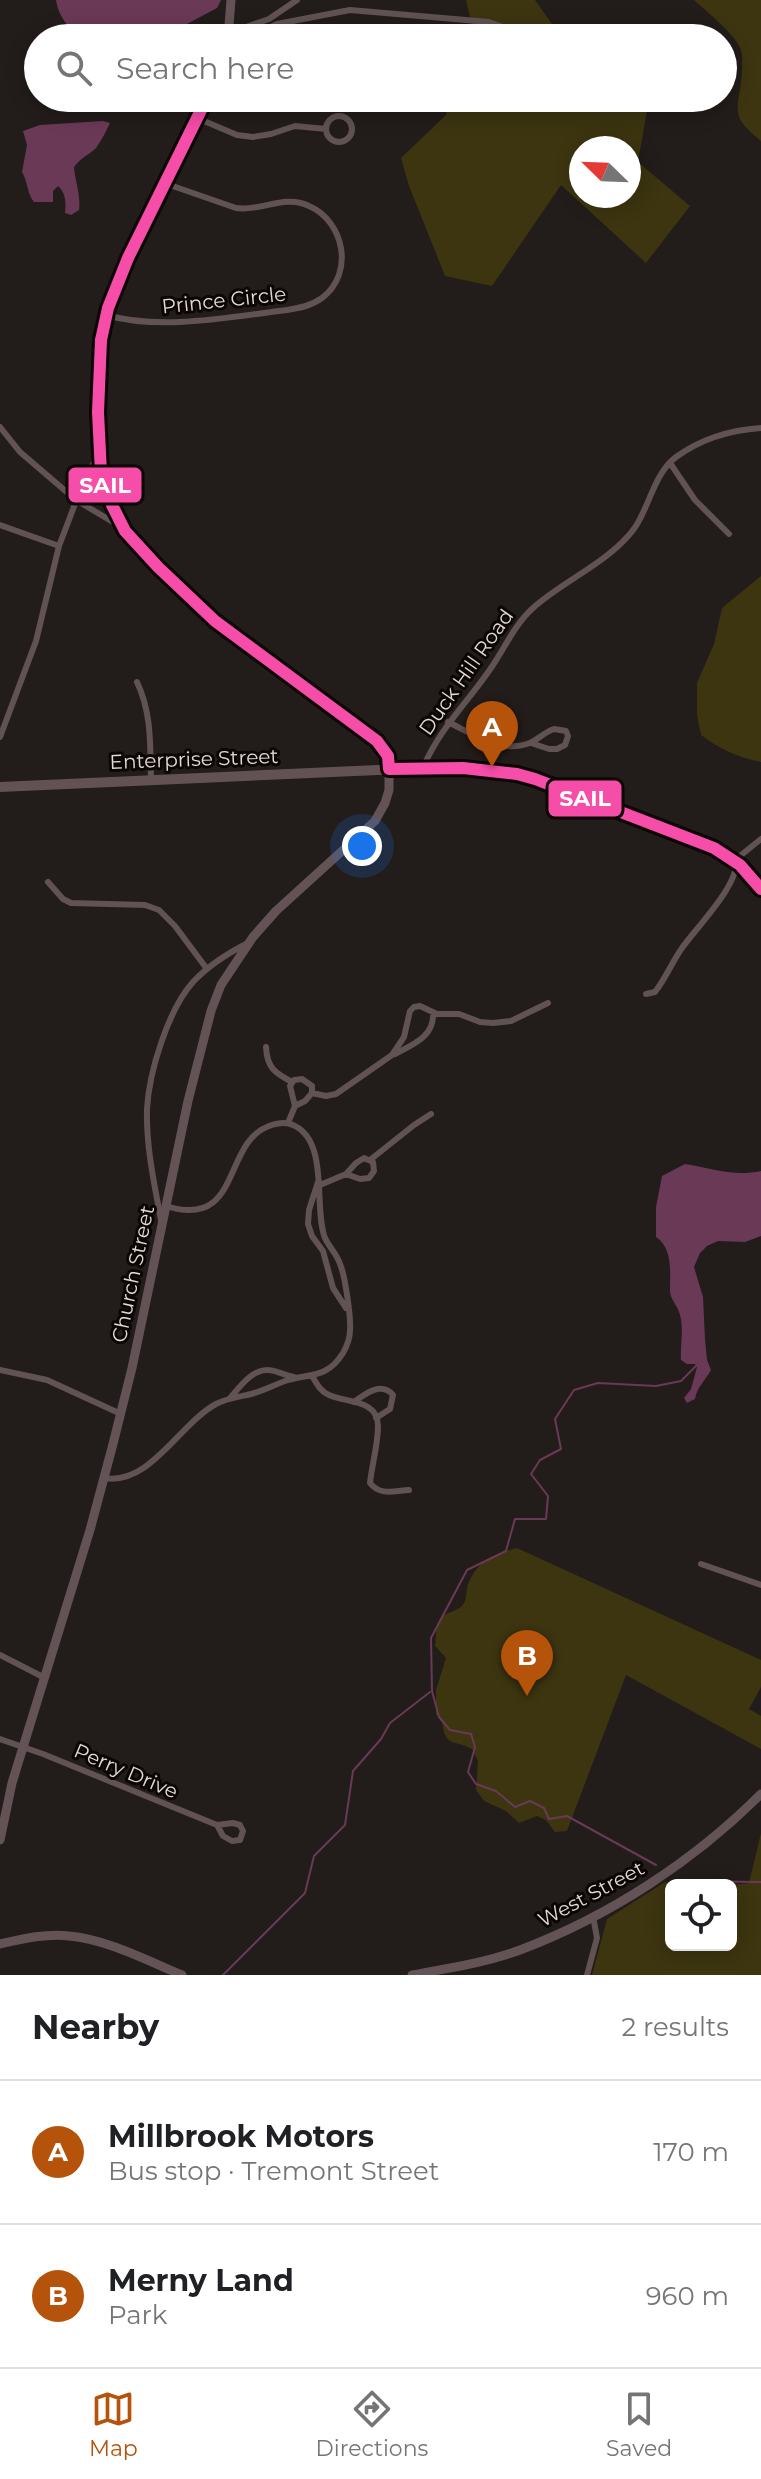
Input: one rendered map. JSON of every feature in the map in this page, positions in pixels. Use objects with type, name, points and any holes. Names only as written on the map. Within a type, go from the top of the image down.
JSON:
[{"type":"main road","points":[[231,0],[231,24]]},
{"type":"main road","points":[[200,112],[119,277],[106,315],[100,354],[98,454],[105,489],[123,528],[143,553],[215,621],[377,741],[388,756],[389,769]]},
{"type":"main road","name":"Enterprise Street","points":[[0,787],[472,768],[525,776],[691,839],[735,859]]},
{"type":"main road","name":"Church Street","points":[[0,1840],[23,1747],[121,1414],[206,1026],[221,985],[248,943],[276,911],[374,822],[387,797],[389,769]]},
{"type":"main road","points":[[735,859],[753,875],[761,889]]},
{"type":"main road","name":"West Street","points":[[412,1975],[520,1950],[593,1916],[629,1897],[678,1864],[733,1821],[761,1794]]},
{"type":"main road","points":[[0,1944],[69,1936],[101,1943],[182,1975]]},
{"type":"street","points":[[258,24],[297,0]]},
{"type":"street","points":[[277,24],[350,10],[494,24]]},
{"type":"street","points":[[338,115],[348,118],[353,128],[349,137],[340,142],[330,139],[326,129],[329,120],[338,115]]},
{"type":"street","points":[[197,118],[237,135],[253,137],[295,126],[326,129]]},
{"type":"street","name":"Prince Circle","points":[[106,315],[151,323],[298,309],[319,300],[334,283],[341,263],[341,244],[330,220],[315,209],[293,201],[248,209],[236,208],[164,183]]},
{"type":"street","points":[[0,427],[20,452],[76,500],[123,528]]},
{"type":"street","name":"Duck Hill Road","points":[[423,768],[436,739],[492,667],[525,616],[550,593],[615,548],[633,531],[670,463],[701,442],[761,428]]},
{"type":"street","points":[[0,737],[36,641],[59,546],[98,454]]},
{"type":"street","points":[[670,463],[695,500],[729,534]]},
{"type":"street","points":[[0,525],[59,546]]},
{"type":"street","points":[[137,682],[147,702],[151,728],[151,779]]},
{"type":"street","points":[[448,722],[500,745],[531,743],[554,729],[562,729],[568,736],[565,745],[557,749],[531,743]]},
{"type":"street","points":[[646,994],[655,992],[679,952],[713,909],[736,871],[735,859],[761,839]]},
{"type":"street","points":[[48,882],[63,899],[71,903],[145,905],[159,910],[207,969]]},
{"type":"street","points":[[162,1227],[150,1165],[147,1118],[157,1058],[183,995],[207,969],[248,943]]},
{"type":"street","points":[[392,1055],[404,1037],[410,1011],[420,1006],[433,1012],[459,1014],[480,1022],[503,1023],[548,1003]]},
{"type":"street","points":[[312,1093],[326,1096],[336,1094],[424,1037],[432,1025],[433,1012]]},
{"type":"street","points":[[266,1047],[267,1061],[272,1071],[292,1082]]},
{"type":"street","points":[[288,1123],[295,1106],[312,1093],[312,1086],[306,1080],[292,1082]]},
{"type":"street","points":[[292,1082],[290,1092],[295,1106]]},
{"type":"street","points":[[370,1160],[431,1114]]},
{"type":"street","points":[[104,1478],[121,1479],[136,1474],[189,1423],[230,1398],[312,1376],[328,1368],[343,1353],[351,1330],[344,1273],[325,1237],[319,1181],[309,1140],[296,1126],[288,1123],[264,1128],[252,1138],[222,1192],[210,1205],[187,1210],[166,1206]]},
{"type":"street","points":[[319,1181],[346,1174],[360,1159],[373,1162],[374,1171],[369,1178],[360,1179],[346,1174]]},
{"type":"street","points":[[319,1181],[309,1210],[308,1224],[323,1251],[333,1288],[348,1311]]},
{"type":"street","points":[[0,1370],[47,1380],[121,1414]]},
{"type":"street","points":[[230,1398],[261,1371],[297,1378]]},
{"type":"street","points":[[312,1376],[322,1391],[368,1407],[376,1418],[378,1427],[370,1483],[381,1492],[409,1490]]},
{"type":"street","points":[[354,1402],[375,1389],[389,1390],[393,1395],[390,1409],[376,1418]]},
{"type":"street","points":[[701,1564],[761,1585]]},
{"type":"street","points":[[0,1655],[45,1678]]},
{"type":"street","name":"Perry Drive","points":[[0,1739],[217,1825]]},
{"type":"street","points":[[587,1975],[597,1938],[593,1916]]},
{"type":"shaded area","points":[[56,0],[221,0],[217,8],[187,24],[67,24]]},
{"type":"shaded area","points":[[466,0],[535,0],[552,24],[472,24]]},
{"type":"shaded area","points":[[694,0],[761,0],[761,141],[739,116],[742,57],[737,43],[737,24],[720,24]]},
{"type":"shaded area","points":[[446,112],[647,112],[641,145],[641,136],[569,136],[569,192],[561,185],[492,286],[445,276],[401,158]]},
{"type":"shaded area","points":[[110,123],[100,142],[74,167],[79,210],[71,215],[65,213],[65,198],[58,186],[53,191],[53,202],[34,202],[22,172],[27,145],[23,131],[40,125]]},
{"type":"shaded area","points":[[641,165],[690,206],[646,263],[586,208],[641,208]]},
{"type":"shaded area","points":[[761,576],[761,762],[729,752],[701,735],[697,715],[697,683],[714,644],[722,608]]},
{"type":"shaded area","points":[[685,1164],[732,1172],[761,1171],[761,1236],[745,1242],[718,1241],[707,1246],[694,1267],[703,1297],[707,1360],[711,1370],[695,1399],[687,1403],[684,1398],[691,1389],[697,1367],[681,1360],[681,1320],[670,1294],[669,1261],[665,1248],[656,1237],[656,1207],[662,1176]]},
{"type":"shaded area","points":[[517,1548],[761,1660],[761,1687],[749,1709],[761,1716],[761,1749],[626,1675],[567,1831],[555,1832],[546,1820],[537,1816],[519,1823],[506,1811],[484,1801],[476,1790],[478,1761],[472,1749],[447,1739],[442,1719],[436,1715],[436,1690],[446,1658],[435,1646],[436,1630],[445,1614],[462,1606],[468,1584],[482,1563]]},
{"type":"shaded area","points":[[761,1833],[761,1975],[592,1975],[607,1919],[665,1882],[665,1951],[737,1951],[737,1884],[749,1883]]},
{"type":"waterway","points":[[656,1865],[567,1816],[549,1819],[544,1808],[530,1801],[515,1807],[496,1791],[476,1784],[468,1772],[475,1747],[471,1734],[450,1730],[439,1717],[432,1691],[431,1638],[467,1570],[506,1551],[515,1519],[546,1519],[548,1496],[531,1474],[540,1460],[561,1449],[555,1419],[574,1390],[598,1383],[656,1386],[681,1381],[698,1364]]},
{"type":"waterway","points":[[223,1975],[305,1893],[314,1856],[345,1825],[353,1771],[381,1739],[390,1723],[430,1692]]},
{"type":"waterway","points":[[737,1882],[761,1882]]},
{"type":"transit line","name":"SAIL","points":[[200,112],[128,258],[108,308],[101,340],[98,412],[101,473],[125,531],[158,567],[215,621],[377,741],[388,756],[389,769]]},
{"type":"transit line","name":"SAIL","points":[[389,769],[463,768],[535,779],[714,848],[740,865],[761,889]]},
{"type":"place","name":"Millbrook Motors","points":[[492,767]]},
{"type":"place","name":"Merny Land","points":[[527,1696]]}]
